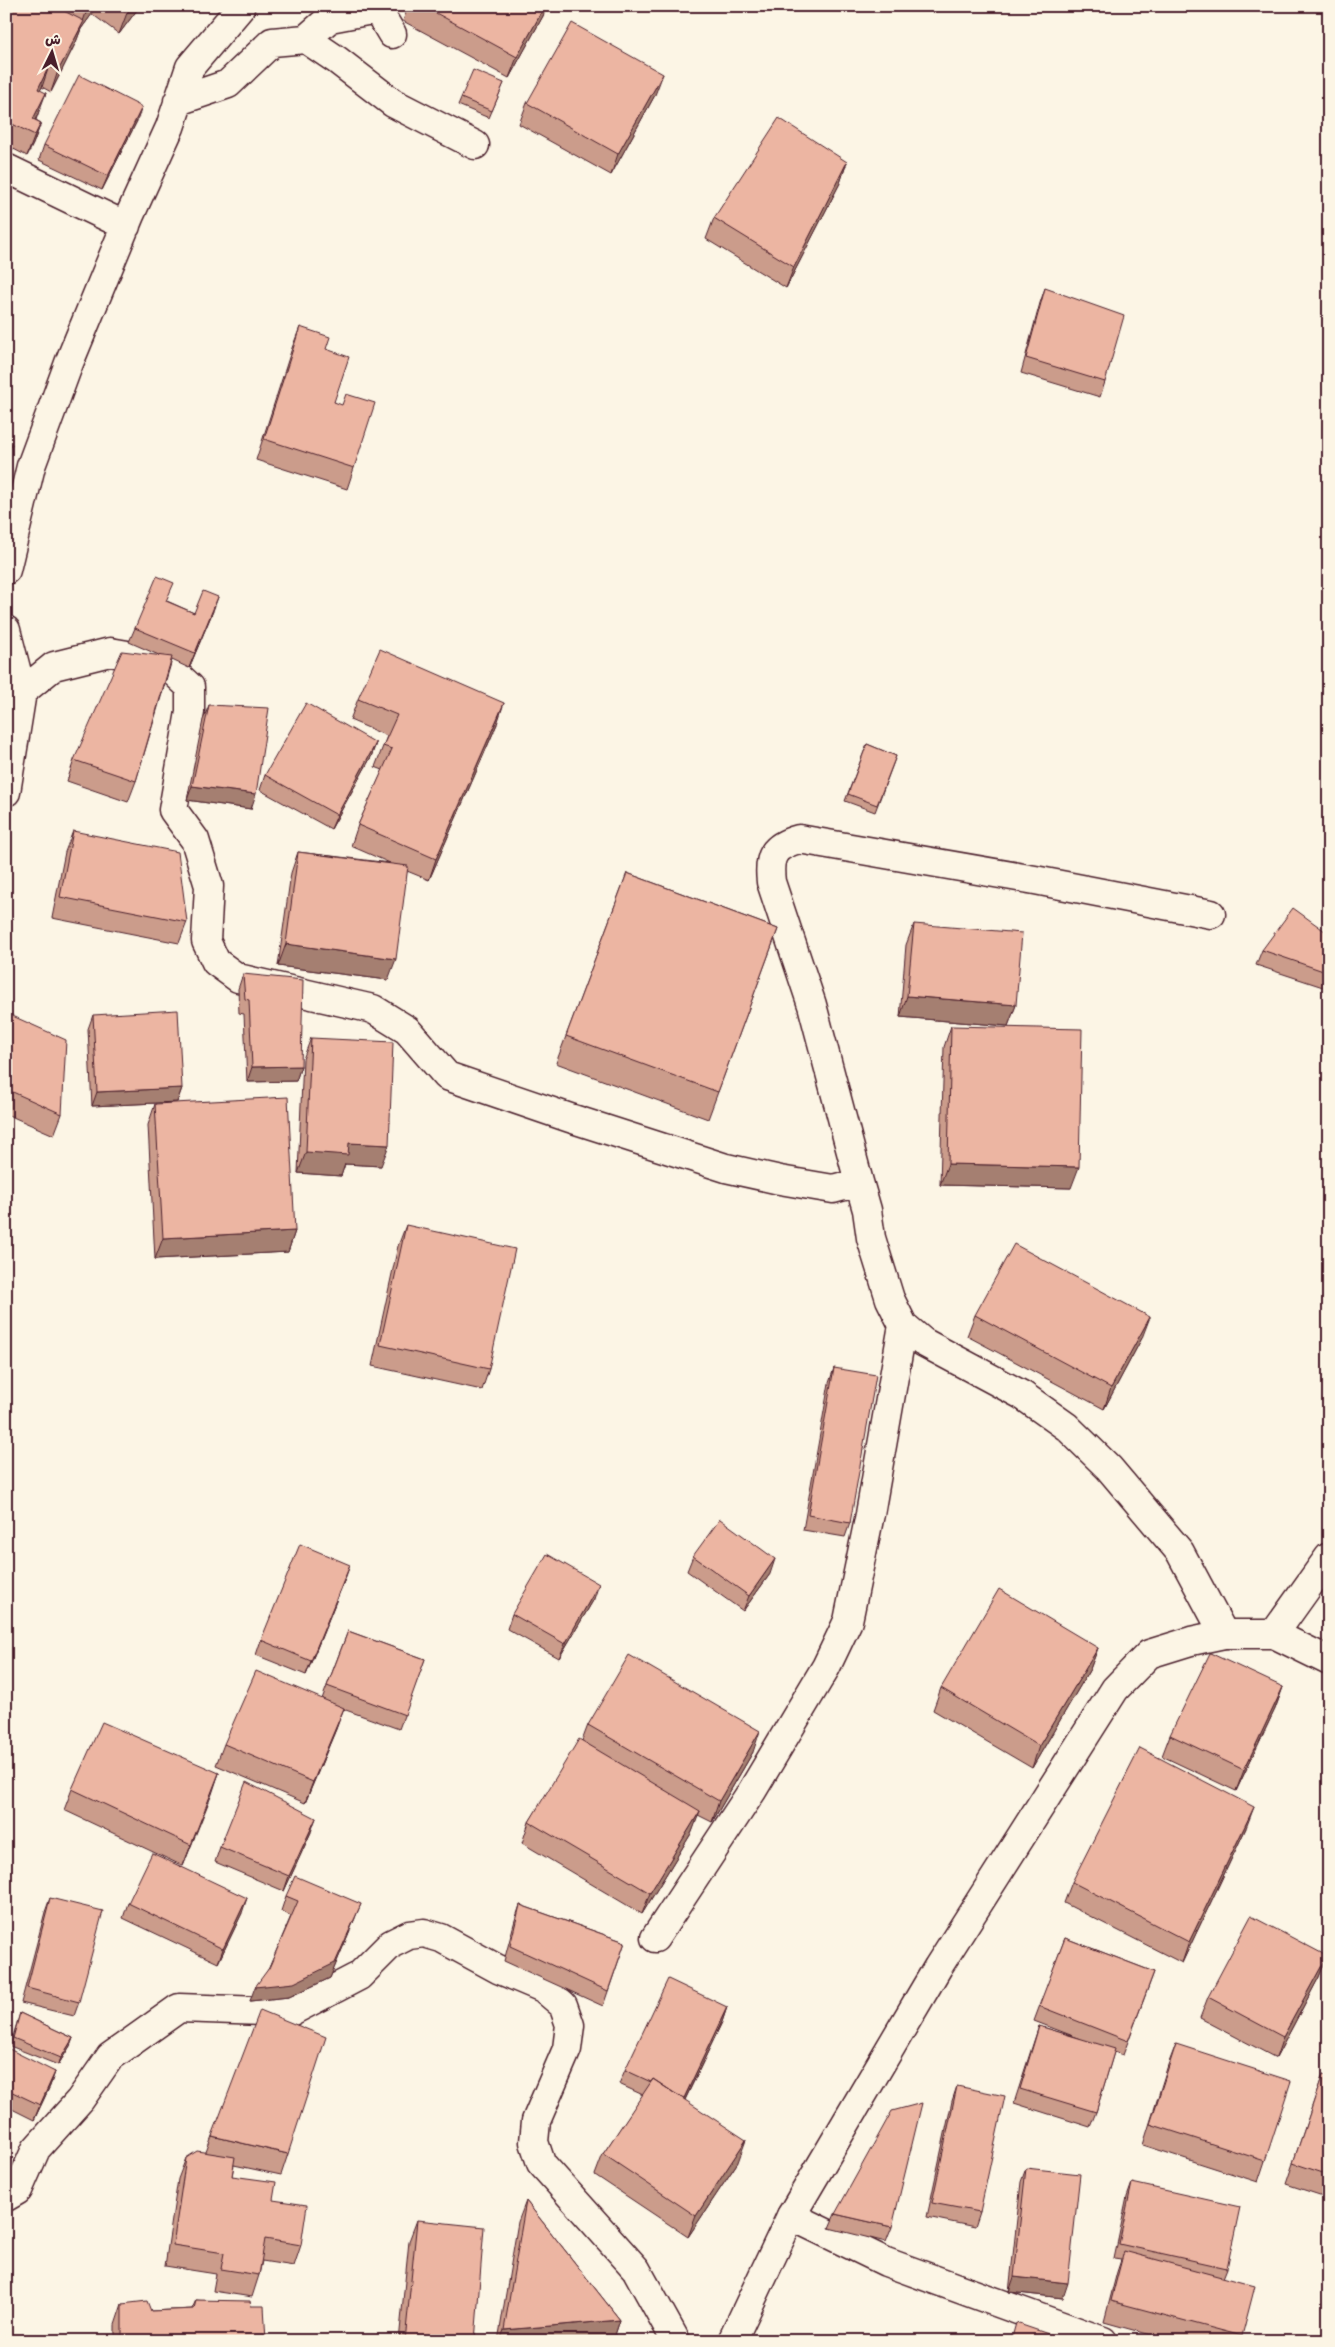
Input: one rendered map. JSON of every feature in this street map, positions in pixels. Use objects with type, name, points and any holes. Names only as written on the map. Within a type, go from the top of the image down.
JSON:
[{"type":"street","points":[[6,570],[30,466],[69,363],[170,127],[190,67],[240,8]]},
{"type":"street","points":[[178,101],[228,84],[272,42],[306,39],[330,18],[377,9],[392,34]]},
{"type":"street","points":[[306,39],[393,103],[475,145]]},
{"type":"street","points":[[6,168],[126,226]]},
{"type":"street","points":[[6,630],[22,692],[6,792]]},
{"type":"street","points":[[22,692],[54,666],[110,652],[162,661],[190,687],[190,712],[173,810],[195,840],[209,886],[206,941],[216,962],[238,978],[373,1009],[407,1030],[447,1076],[570,1118],[726,1168],[753,1174],[833,1189],[859,1182]]},
{"type":"street","points":[[1211,914],[1035,880],[799,839],[783,843],[774,852],[770,868],[771,882],[812,1005],[867,1210],[872,1238],[890,1299],[904,1325],[923,1342],[1022,1395],[1067,1427],[1109,1468],[1180,1552],[1224,1634]]},
{"type":"street","points":[[655,1938],[752,1791],[826,1667],[848,1620],[870,1514],[904,1325]]},
{"type":"street","points":[[1274,1634],[1329,1557]]},
{"type":"street","points":[[732,2341],[791,2216],[938,1967],[1114,1689],[1149,1654],[1191,1641],[1224,1634],[1274,1634],[1329,1661]]},
{"type":"street","points":[[6,2198],[18,2190],[36,2149],[80,2100],[110,2057],[179,2008],[290,2012],[359,1976],[391,1944],[409,1935],[424,1933],[442,1938],[498,1969],[543,1988],[562,2005],[570,2025],[568,2049],[536,2121],[534,2142],[541,2163],[636,2269],[676,2341]]},
{"type":"street","points":[[791,2216],[886,2262],[1103,2341]]},
{"type":"building","points":[[6,6],[54,6],[84,21],[58,71],[49,66],[38,89],[46,93],[33,119],[41,123],[35,135],[6,121]]},
{"type":"building","points":[[81,6],[90,6],[87,10]]},
{"type":"building","points":[[118,6],[132,6],[127,13]]},
{"type":"building","points":[[423,6],[545,6],[517,57]]},
{"type":"building","points":[[572,23],[663,74],[618,154],[527,103]]},
{"type":"building","points":[[473,70],[504,83],[492,111],[461,98]]},
{"type":"building","points":[[79,75],[142,107],[108,176],[44,145]]},
{"type":"building","points":[[779,118],[847,162],[794,267],[714,218]]},
{"type":"building","points":[[1045,288],[1124,316],[1105,382],[1026,358]]},
{"type":"building","points":[[300,327],[330,337],[326,349],[349,357],[334,402],[342,405],[346,394],[375,403],[354,468],[264,439]]},
{"type":"building","points":[[6,442],[12,444],[6,459]]},
{"type":"building","points":[[157,576],[174,583],[166,601],[194,613],[203,591],[218,597],[195,653],[135,628]]},
{"type":"building","points":[[380,649],[504,703],[436,859],[358,825],[392,749],[383,746],[397,715],[358,699]]},
{"type":"building","points":[[122,651],[172,657],[136,781],[74,760]]},
{"type":"building","points":[[306,703],[376,743],[337,815],[265,775]]},
{"type":"building","points":[[209,705],[269,708],[256,794],[192,786]]},
{"type":"building","points":[[867,744],[896,756],[877,805],[848,794]]},
{"type":"building","points":[[73,831],[178,852],[187,922],[60,897]]},
{"type":"building","points":[[298,852],[408,866],[396,959],[286,944]]},
{"type":"building","points":[[627,873],[778,929],[718,1092],[566,1036]]},
{"type":"building","points":[[1293,908],[1329,934],[1329,973],[1262,950]]},
{"type":"building","points":[[914,924],[1022,933],[1016,1005],[907,996]]},
{"type":"building","points":[[243,974],[303,980],[301,1066],[252,1067],[249,1000],[245,999]]},
{"type":"building","points":[[178,1010],[182,1088],[97,1092],[93,1015]]},
{"type":"building","points":[[6,1013],[66,1040],[62,1114],[6,1089]]},
{"type":"building","points":[[951,1026],[1082,1029],[1079,1167],[948,1164]]},
{"type":"building","points":[[311,1038],[393,1042],[389,1145],[349,1143],[348,1155],[306,1152]]},
{"type":"building","points":[[288,1097],[295,1231],[163,1238],[155,1104]]},
{"type":"building","points":[[406,1225],[515,1249],[489,1369],[380,1345]]},
{"type":"building","points":[[1014,1244],[1150,1317],[1111,1388],[975,1315]]},
{"type":"building","points":[[834,1368],[876,1375],[850,1523],[808,1515]]},
{"type":"building","points":[[720,1519],[775,1559],[749,1596],[693,1556]]},
{"type":"building","points":[[300,1544],[350,1565],[311,1661],[261,1640]]},
{"type":"building","points":[[547,1554],[599,1584],[565,1644],[512,1614]]},
{"type":"building","points":[[999,1589],[1098,1648],[1039,1746],[941,1688]]},
{"type":"building","points":[[348,1631],[425,1659],[405,1715],[327,1686]]},
{"type":"building","points":[[1210,1653],[1283,1687],[1244,1770],[1170,1735]]},
{"type":"building","points":[[629,1655],[760,1731],[719,1801],[588,1725]]},
{"type":"building","points":[[256,1671],[344,1708],[313,1782],[224,1744]]},
{"type":"building","points":[[102,1722],[219,1773],[191,1845],[72,1789]]},
{"type":"building","points":[[579,1739],[700,1811],[650,1893],[529,1822]]},
{"type":"building","points":[[1140,1748],[1254,1807],[1189,1942],[1072,1882]]},
{"type":"building","points":[[246,1782],[316,1818],[289,1876],[220,1847]]},
{"type":"building","points":[[152,1853],[247,1898],[223,1949],[128,1903]]},
{"type":"building","points":[[295,1876],[361,1904],[335,1963],[294,1983],[255,1987],[269,1968],[298,1901],[286,1896]]},
{"type":"building","points":[[50,1898],[103,1911],[79,2002],[27,1988]]},
{"type":"building","points":[[520,1905],[625,1942],[608,1991],[510,1946]]},
{"type":"building","points":[[1251,1916],[1327,1956],[1283,2037],[1208,1997]]},
{"type":"building","points":[[1065,1938],[1154,1972],[1128,2041],[1039,2006]]},
{"type":"building","points":[[668,1979],[727,2007],[684,2098],[653,2079],[651,2082],[625,2070]]},
{"type":"building","points":[[260,2010],[326,2037],[288,2154],[212,2136]]},
{"type":"building","points":[[20,2013],[73,2038],[61,2058],[13,2038]]},
{"type":"building","points":[[1039,2026],[1115,2049],[1096,2112],[1020,2089]]},
{"type":"building","points":[[1176,2044],[1291,2081],[1265,2161],[1150,2124]]},
{"type":"building","points":[[9,2049],[55,2072],[40,2105],[6,2089],[6,2055]]},
{"type":"building","points":[[1323,2074],[1329,2076],[1329,2175],[1293,2163]]},
{"type":"building","points":[[653,2079],[746,2140],[696,2216],[603,2154]]},
{"type":"building","points":[[957,2086],[1005,2096],[980,2212],[932,2203]]},
{"type":"building","points":[[922,2103],[892,2227],[835,2214],[892,2111]]},
{"type":"building","points":[[197,2151],[235,2157],[232,2176],[276,2182],[273,2200],[307,2205],[301,2245],[265,2239],[259,2275],[221,2269],[224,2253],[173,2245],[186,2158]]},
{"type":"building","points":[[1026,2168],[1080,2174],[1068,2283],[1014,2277]]},
{"type":"building","points":[[1132,2183],[1240,2207],[1227,2268],[1119,2244]]},
{"type":"building","points":[[526,2201],[620,2320],[504,2330]]},
{"type":"building","points":[[417,2220],[484,2227],[475,2341],[405,2341]]},
{"type":"building","points":[[1124,2251],[1255,2286],[1242,2336],[1111,2301]]},
{"type":"building","points":[[196,2300],[250,2301],[251,2306],[264,2306],[266,2341],[122,2341],[122,2304],[147,2301],[151,2311],[194,2309]]},
{"type":"building","points":[[1016,2323],[1069,2341],[1011,2341]]}]
